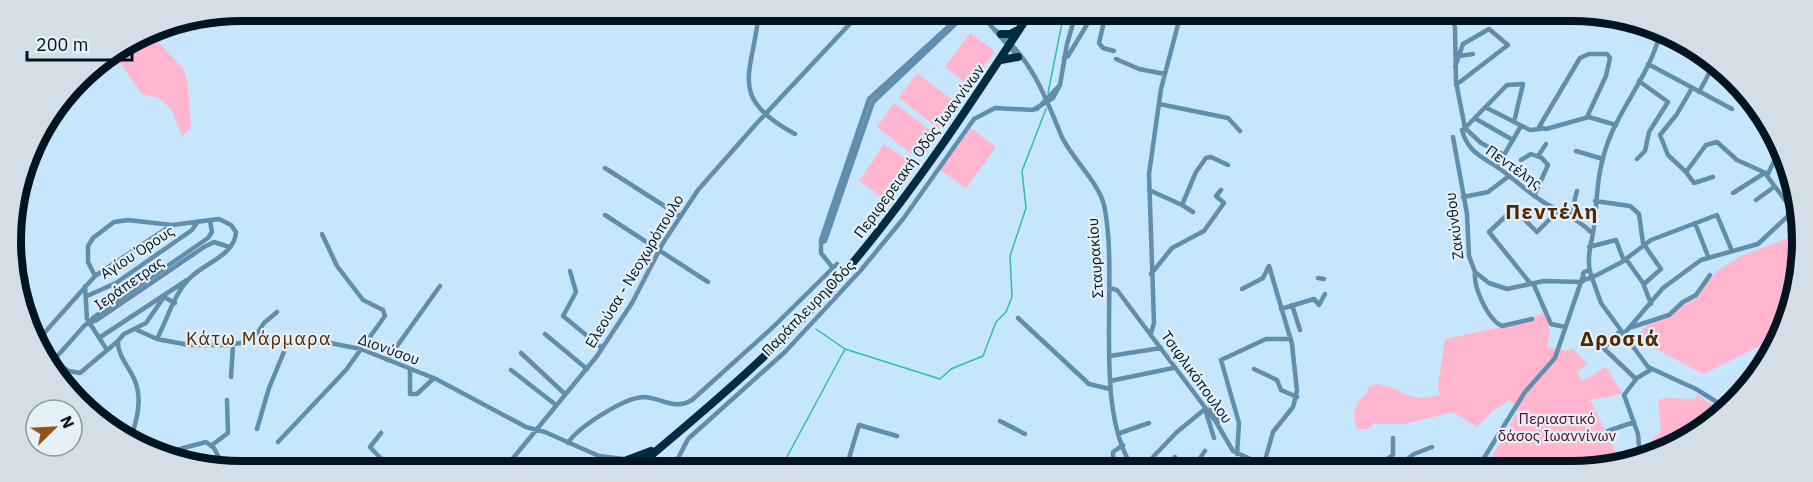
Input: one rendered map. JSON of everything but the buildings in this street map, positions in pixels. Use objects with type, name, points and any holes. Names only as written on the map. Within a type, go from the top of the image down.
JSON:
[{"type":"highway","name":"Περιφερειακή Οδός Ιωαννίνων","points":[[641,461],[752,368],[845,273],[920,177],[1024,21]]},
{"type":"highway","points":[[998,32],[1010,34],[1019,29]]},
{"type":"highway","points":[[1000,60],[1010,56],[1018,57]]},
{"type":"highway","points":[[641,461],[660,447]]},
{"type":"street","points":[[757,21],[748,73],[753,99],[765,115],[795,134]]},
{"type":"street","name":"Ελεούσα - Νεοχωρόπουλο","points":[[511,461],[602,348],[636,296],[680,216],[708,179],[853,21]]},
{"type":"street","points":[[568,443],[583,428],[631,399],[651,398],[677,405],[692,400],[772,328],[835,266],[821,253],[822,242],[820,240],[869,99],[951,21]]},
{"type":"street","points":[[822,242],[825,241],[872,103],[959,21]]},
{"type":"street","points":[[988,21],[1025,63]]},
{"type":"street","name":"Παράπλευρη Οδός","points":[[677,461],[688,439],[785,352],[861,270],[920,196],[974,119],[995,108],[1025,111],[1037,109],[1048,99],[1060,85],[1064,58],[1074,21]]},
{"type":"street","points":[[1064,58],[1068,56],[1089,21]]},
{"type":"street","points":[[1104,21],[1099,43],[1103,48],[1114,51]]},
{"type":"street","points":[[1151,333],[1154,326],[1149,169],[1159,104],[1178,21]]},
{"type":"street","name":"Πεντέλης","points":[[1453,21],[1455,27],[1456,85],[1463,129],[1471,151],[1497,167],[1534,196],[1570,215],[1592,233]]},
{"type":"street","points":[[1455,67],[1465,42],[1491,28],[1507,47],[1456,85]]},
{"type":"street","points":[[1484,461],[1525,392],[1555,358],[1565,327],[1587,277],[1597,180],[1603,159],[1616,125],[1655,51],[1658,39]]},
{"type":"street","points":[[1009,45],[1025,63]]},
{"type":"street","points":[[1459,56],[1473,54]]},
{"type":"street","points":[[1539,129],[1580,58],[1589,54],[1607,54],[1610,58],[1608,69],[1587,117]]},
{"type":"street","points":[[1116,59],[1139,69],[1165,74]]},
{"type":"street","name":"Σταυρακίου","points":[[1025,63],[1048,99],[1066,144],[1103,204],[1110,288],[1110,388],[1123,445],[1130,461]]},
{"type":"street","points":[[1648,64],[1732,109]]},
{"type":"street","points":[[1699,92],[1711,70]]},
{"type":"street","points":[[1637,159],[1646,149],[1650,129],[1668,103],[1639,81]]},
{"type":"street","points":[[1504,155],[1481,143],[1463,129],[1476,119],[1507,86],[1523,84],[1514,122]]},
{"type":"street","points":[[1692,88],[1680,111],[1659,136],[1668,155],[1694,183],[1713,177]]},
{"type":"street","points":[[1159,104],[1228,118],[1240,131]]},
{"type":"street","points":[[1487,108],[1534,131],[1587,117],[1616,125]]},
{"type":"street","points":[[1476,119],[1513,140]]},
{"type":"street","points":[[1497,167],[1521,126]]},
{"type":"street","name":"Ζακύνθου","points":[[1453,136],[1468,219],[1469,256],[1475,272],[1484,280],[1505,288],[1587,277]]},
{"type":"street","points":[[1604,348],[1629,328],[1664,287],[1708,256],[1760,243],[1790,214],[1788,204],[1765,174],[1737,160],[1722,144],[1714,142],[1706,145],[1686,172]]},
{"type":"street","points":[[1538,156],[1545,144]]},
{"type":"street","points":[[1576,151],[1603,159]]},
{"type":"street","points":[[1521,160],[1529,154],[1538,156],[1547,162],[1548,168],[1534,196]]},
{"type":"street","points":[[1182,205],[1196,171],[1206,158],[1211,157],[1228,165]]},
{"type":"street","points":[[1733,194],[1765,174],[1775,157]]},
{"type":"street","points":[[605,168],[680,216]]},
{"type":"street","points":[[1463,197],[1488,192],[1509,176]]},
{"type":"street","points":[[1756,200],[1773,187]]},
{"type":"street","points":[[1149,190],[1193,212]]},
{"type":"street","points":[[1151,274],[1172,248],[1202,232],[1209,225],[1224,203],[1216,196],[1221,190]]},
{"type":"street","points":[[1570,215],[1577,191]]},
{"type":"street","points":[[1595,201],[1630,206],[1640,215],[1644,244],[1661,269],[1644,284]]},
{"type":"street","points":[[1524,220],[1537,232],[1559,210]]},
{"type":"street","points":[[1508,214],[1489,232],[1531,283],[1551,324],[1565,327]]},
{"type":"street","points":[[605,215],[708,282]]},
{"type":"street","points":[[1587,277],[1625,260],[1644,244],[1717,215],[1732,251]]},
{"type":"street","points":[[95,276],[88,262],[87,252],[93,238],[108,225],[118,221],[172,225],[224,220],[234,228],[236,238],[226,253],[99,338]]},
{"type":"street","points":[[89,323],[94,316],[208,238],[212,232],[210,221]]},
{"type":"street","points":[[153,222],[156,235]]},
{"type":"street","name":"Αγίου Όρους","points":[[87,296],[116,283],[192,230],[197,223]]},
{"type":"street","points":[[1695,223],[1708,256]]},
{"type":"street","points":[[43,335],[95,276],[172,225]]},
{"type":"street","points":[[278,442],[340,377],[383,319],[384,312],[364,302],[338,268],[322,234]]},
{"type":"street","points":[[1589,248],[1616,240],[1625,260],[1644,284],[1651,304]]},
{"type":"street","name":"Ιεράπετρας","points":[[53,356],[89,323],[209,243],[216,242],[229,247]]},
{"type":"street","points":[[1242,289],[1263,278],[1269,266],[1295,360],[1297,397],[1292,409],[1274,429],[1265,461]]},
{"type":"street","points":[[570,271],[576,292],[563,316],[602,348]]},
{"type":"street","points":[[1475,272],[1480,292],[1494,322],[1502,326],[1532,319]]},
{"type":"street","points":[[1629,328],[1671,313],[1683,302],[1696,295],[1710,275]]},
{"type":"street","points":[[1587,277],[1622,333],[1652,369],[1694,388],[1720,404]]},
{"type":"street","points":[[157,339],[188,280]]},
{"type":"street","points":[[85,286],[89,323],[107,350]]},
{"type":"street","points":[[387,360],[440,286]]},
{"type":"street","name":"Τσιφλικόπουλου","points":[[1110,288],[1120,293],[1151,333],[1173,368],[1222,431],[1232,450],[1238,454]]},
{"type":"street","points":[[1281,309],[1314,299],[1319,305],[1325,294]]},
{"type":"street","points":[[60,366],[79,373],[90,368],[124,334],[137,330],[147,322],[164,297],[175,303]]},
{"type":"street","points":[[1292,306],[1300,330]]},
{"type":"street","points":[[252,341],[264,323],[277,312]]},
{"type":"street","points":[[1018,318],[1089,384],[1110,388]]},
{"type":"street","name":"Διονύσου","points":[[137,330],[157,339],[189,345],[233,345],[252,341],[330,343],[361,349],[434,378],[536,430],[599,456],[620,461]]},
{"type":"street","points":[[545,334],[587,369]]},
{"type":"street","points":[[1256,461],[1238,454],[1239,423],[1221,360],[1266,339],[1291,339]]},
{"type":"street","points":[[118,341],[118,349],[137,391],[138,414],[133,433]]},
{"type":"street","points":[[257,429],[269,388],[288,342]]},
{"type":"street","points":[[1597,342],[1636,379]]},
{"type":"street","points":[[231,377],[233,345]]},
{"type":"street","points":[[1110,356],[1161,348]]},
{"type":"street","points":[[521,353],[565,394]]},
{"type":"street","points":[[1110,381],[1173,368]]},
{"type":"street","points":[[1254,369],[1277,380],[1281,390],[1297,397]]},
{"type":"street","points":[[1639,451],[1634,422],[1625,394],[1636,379],[1652,369]]},
{"type":"street","points":[[410,370],[410,394],[417,394],[434,378]]},
{"type":"street","points":[[511,370],[556,405]]},
{"type":"street","points":[[1210,397],[1211,408],[1222,431]]},
{"type":"street","points":[[212,445],[228,433],[227,400]]},
{"type":"street","points":[[1151,459],[1177,432],[1205,409],[1214,438]]},
{"type":"street","points":[[1000,421],[1025,434]]},
{"type":"street","points":[[1608,431],[1634,422]]},
{"type":"street","points":[[1120,433],[1149,423]]},
{"type":"street","points":[[848,461],[859,425],[897,436]]},
{"type":"street","points":[[381,433],[370,447],[383,461]]},
{"type":"street","points":[[1379,461],[1388,459],[1393,454],[1393,438]]},
{"type":"street","points":[[173,450],[204,441],[212,445],[220,460]]},
{"type":"street","points":[[1113,461],[1113,452],[1123,445]]},
{"type":"street","points":[[1405,461],[1414,454],[1432,447]]},
{"type":"street","points":[[1198,461],[1205,451]]},
{"type":"street","points":[[599,456],[599,461]]},
{"type":"street","points":[[1175,457],[1178,461]]},
{"type":"green space","points":[[970,33],[995,51],[970,86],[945,67]]},
{"type":"green space","points":[[155,39],[183,68],[188,85],[191,128],[182,136],[171,109],[159,98],[142,94],[117,59]]},
{"type":"green space","points":[[917,73],[958,104],[939,129],[899,98]]},
{"type":"green space","points":[[894,103],[934,133],[916,157],[877,127]]},
{"type":"green space","points":[[971,128],[996,147],[966,188],[940,170]]},
{"type":"green space","points":[[884,144],[907,160],[882,197],[859,181]]},
{"type":"green space","points":[[1792,236],[1792,255],[1785,298],[1765,347],[1760,346],[1706,373],[1701,373],[1641,341],[1641,332],[1647,325],[1671,316],[1684,303],[1693,300],[1717,271],[1741,256]]},
{"type":"green space","name":"Περιαστικό δάσος Ιωαννίνων","points":[[1545,313],[1550,332],[1547,347],[1567,351],[1572,348],[1587,363],[1577,373],[1582,381],[1606,367],[1622,393],[1606,398],[1590,399],[1617,456],[1586,461],[1490,461],[1519,409],[1510,400],[1493,411],[1477,427],[1453,412],[1405,424],[1374,424],[1367,429],[1358,429],[1354,419],[1355,409],[1368,392],[1368,388],[1375,383],[1415,397],[1440,395],[1438,386],[1445,339],[1533,320],[1533,317]]},
{"type":"green space","name":"Περιαστικό δάσος Ιωαννίνων","points":[[1697,394],[1716,407],[1682,432],[1653,445],[1652,440],[1661,431],[1658,400],[1695,399]]},
{"type":"waterway","points":[[1048,93],[1062,21]]},
{"type":"waterway","points":[[785,461],[845,349],[940,379],[951,369],[983,356],[996,322],[1006,312],[1012,297],[1010,256],[1026,208],[1022,171],[1046,109]]},
{"type":"waterway","points":[[816,329],[845,349]]},
{"type":"district","name":"Πεντέλη","points":[[1552,211]]},
{"type":"district","name":"Κάτω Μάρμαρα","points":[[259,338]]},
{"type":"district","name":"Δροσιά","points":[[1620,338]]}]
